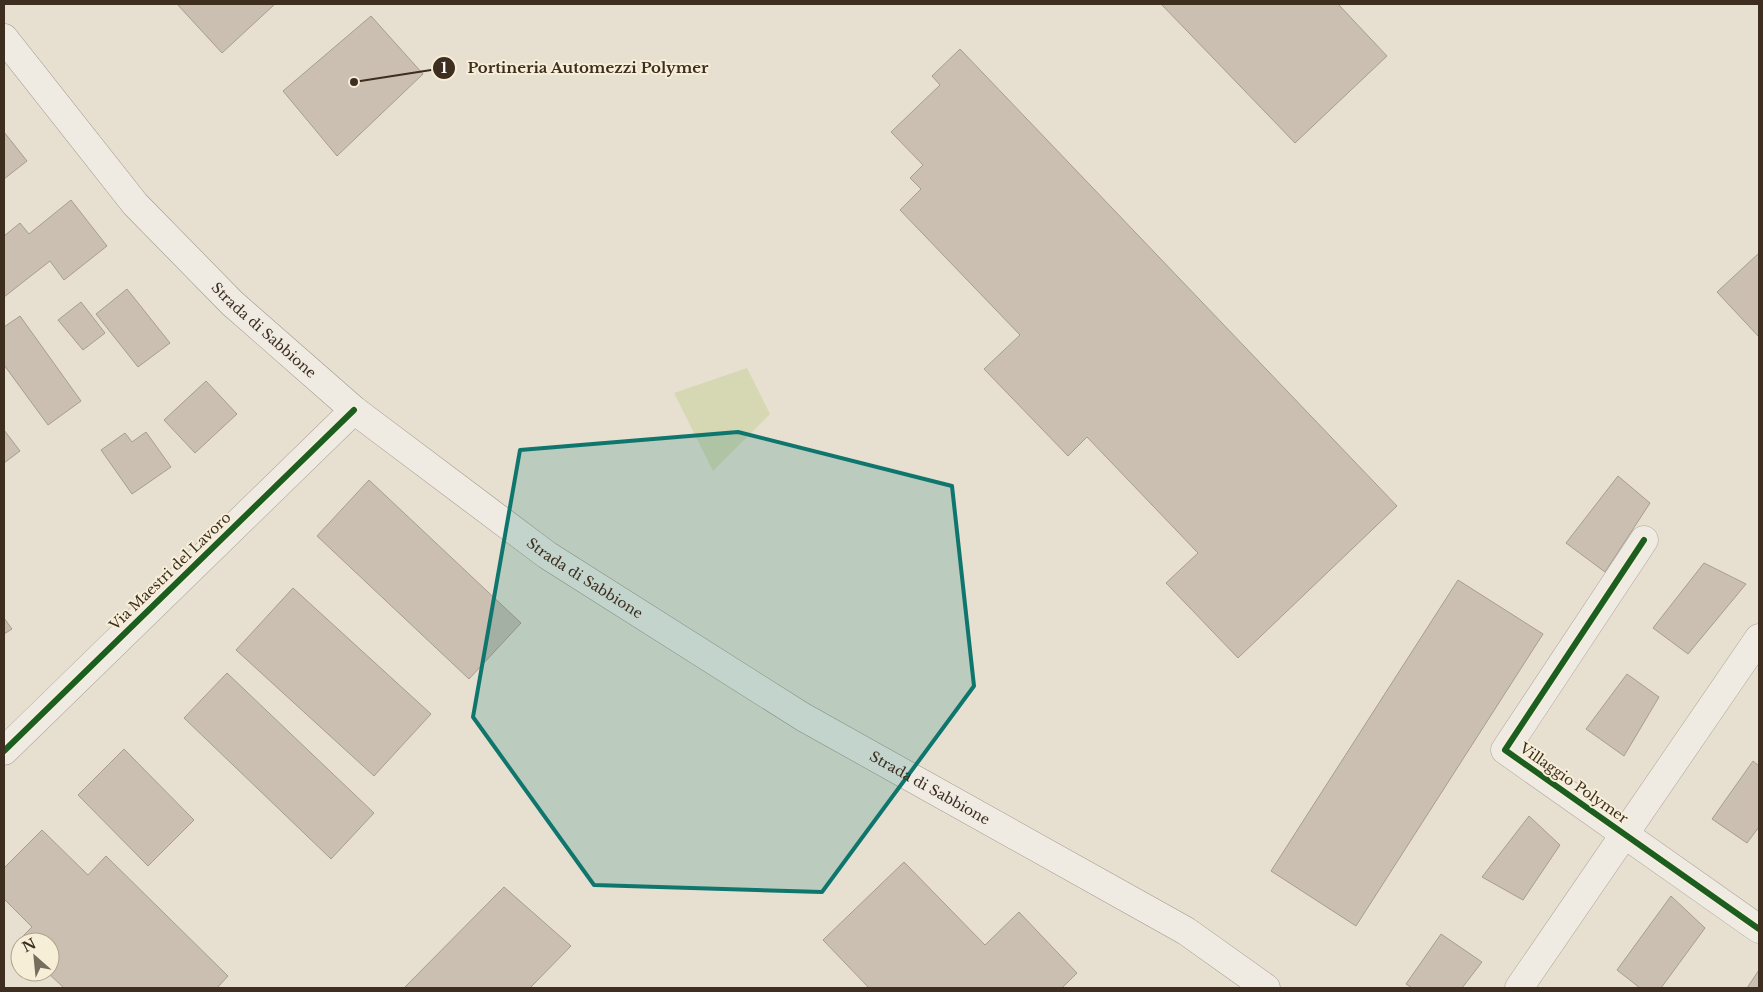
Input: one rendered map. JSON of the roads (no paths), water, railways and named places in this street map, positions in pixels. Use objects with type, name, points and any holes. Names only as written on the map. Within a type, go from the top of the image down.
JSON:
[{"type":"main road","name":"Strada di Sabbione","points":[[4,38],[135,204],[232,302],[354,410],[564,566],[803,717],[1186,931],[1266,988]]},
{"type":"main road","name":"Via Maestri del Lavoro","points":[[4,751],[354,410]]},
{"type":"main road","name":"Villaggio Polymer","points":[[1644,540],[1505,750],[1759,929]]},
{"type":"main road","name":"Villaggio Polymer","points":[[1519,988],[1759,638]]},
{"type":"place","name":"Portineria Automezzi Polymer","points":[[354,82]]}]
